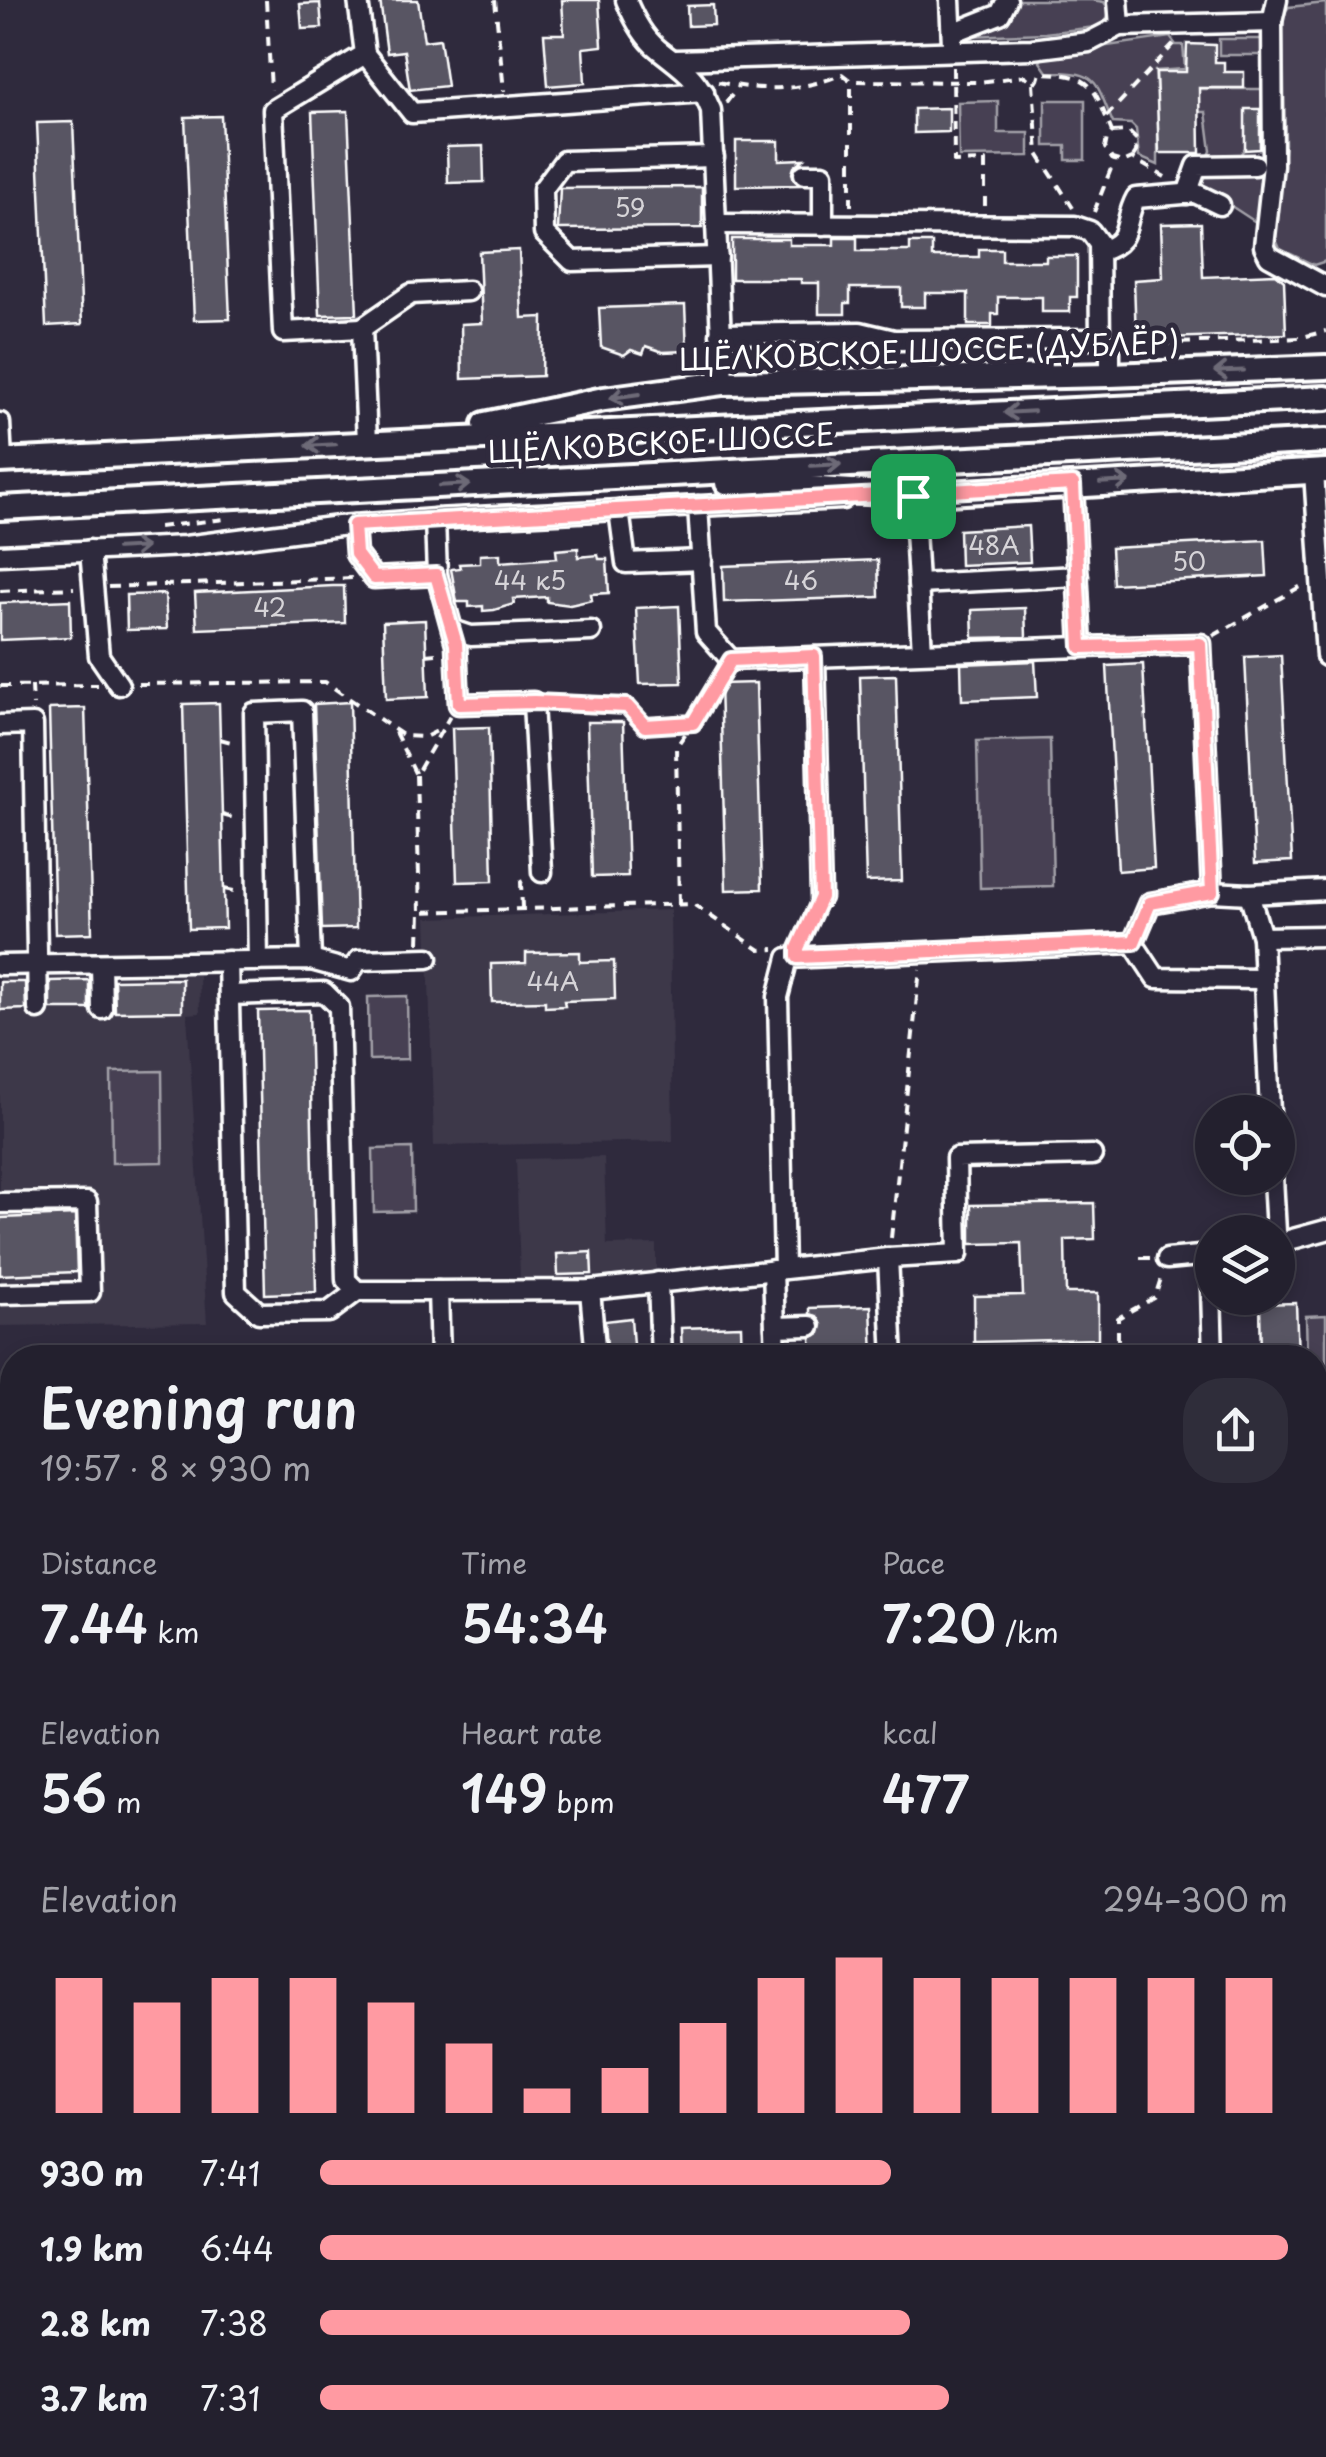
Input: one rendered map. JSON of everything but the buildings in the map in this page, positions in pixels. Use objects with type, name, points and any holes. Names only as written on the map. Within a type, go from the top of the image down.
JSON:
[{"type":"main road","name":"ЩЁЛКОВСКОЕ ШОССЕ (ДУБЛЁР)","points":[[418,438],[604,399],[723,383],[1326,367]]},
{"type":"main road","name":"ЩЁЛКОВСКОЕ ШОССЕ","points":[[1,460],[1326,398]]},
{"type":"main road","name":"ЩЁЛКОВСКОЕ ШОССЕ","points":[[0,508],[1326,441]]},
{"type":"main road","points":[[624,476],[913,496],[1320,471]]},
{"type":"street","points":[[358,0],[365,54],[412,112],[701,89]]},
{"type":"street","points":[[626,0],[656,48],[676,60],[701,89],[711,110],[723,383]]},
{"type":"street","points":[[950,0],[952,42]]},
{"type":"street","points":[[952,42],[1000,14],[1007,0]]},
{"type":"street","points":[[1118,0],[1120,26]]},
{"type":"street","points":[[1277,0],[1272,22],[1274,151],[1264,246],[1278,261],[1326,287]]},
{"type":"street","points":[[676,60],[952,42],[1066,46],[1089,42],[1120,26],[1272,22]]},
{"type":"street","points":[[365,54],[272,110],[283,332],[362,328],[411,294],[468,292]]},
{"type":"street","points":[[714,156],[564,161],[543,189],[544,233],[572,261],[718,256]]},
{"type":"street","points":[[1187,191],[1197,166],[1255,164]]},
{"type":"street","points":[[804,174],[823,174],[823,226]]},
{"type":"street","points":[[1100,251],[1115,247],[1122,239],[1136,198],[1187,191],[1220,205]]},
{"type":"street","points":[[717,224],[1081,228],[1099,242],[1110,375]]},
{"type":"street","points":[[362,328],[368,442]]},
{"type":"street","points":[[720,334],[860,332],[894,340],[1105,342]]},
{"type":"street","points":[[0,423],[1,460]]},
{"type":"street","points":[[1320,471],[1326,656]]},
{"type":"street","points":[[1073,484],[1081,647]]},
{"type":"street","points":[[0,554],[186,546],[354,525],[913,496],[922,652]]},
{"type":"street","points":[[698,506],[706,632],[731,660],[1200,644],[1212,892]]},
{"type":"street","points":[[619,510],[626,563],[702,560]]},
{"type":"street","points":[[434,520],[436,575],[453,630],[459,704],[534,702],[542,872]]},
{"type":"street","points":[[354,525],[356,554],[374,578],[436,575]]},
{"type":"street","points":[[90,550],[99,656],[119,685]]},
{"type":"street","points":[[918,584],[1078,576]]},
{"type":"street","points":[[453,630],[471,636],[591,631]]},
{"type":"street","points":[[814,656],[821,897]]},
{"type":"street","points":[[258,961],[254,713],[302,711],[311,960]]},
{"type":"street","points":[[0,725],[33,724],[38,1009]]},
{"type":"street","points":[[1134,942],[1150,903],[1212,892],[1326,890]]},
{"type":"street","points":[[1249,894],[1262,937],[1269,1095]]},
{"type":"street","points":[[1262,937],[1326,936]]},
{"type":"street","points":[[776,1345],[778,998],[788,958],[1134,942]]},
{"type":"street","points":[[1134,942],[1156,978],[1264,980]]},
{"type":"street","points":[[0,965],[311,960],[351,971],[359,960],[424,958]]},
{"type":"street","points":[[228,961],[236,1292],[259,1314],[329,1312],[357,1291],[590,1290],[958,1254],[956,1158],[1092,1155]]},
{"type":"street","points":[[101,964],[102,1009]]},
{"type":"street","points":[[229,995],[324,992],[340,1007],[346,1280],[357,1291]]},
{"type":"street","points":[[0,1202],[87,1202],[90,1292],[0,1294]]},
{"type":"street","points":[[1295,1238],[1326,1230]]},
{"type":"street","points":[[1167,1258],[1195,1256]]},
{"type":"street","points":[[888,1258],[892,1345]]},
{"type":"street","points":[[658,1282],[660,1345]]},
{"type":"street","points":[[438,1290],[440,1345]]},
{"type":"street","points":[[590,1290],[595,1345]]},
{"type":"street","points":[[1212,1315],[1213,1345]]},
{"type":"street","points":[[775,1328],[810,1326]]},
{"type":"path","points":[[266,0],[272,110]]},
{"type":"path","points":[[495,0],[506,106]]},
{"type":"path","points":[[1106,117],[1194,25]]},
{"type":"path","points":[[952,42],[954,162],[985,161],[985,226]]},
{"type":"path","points":[[1035,68],[1040,73],[1068,73],[1083,78],[1096,89],[1112,132]]},
{"type":"path","points":[[1033,83],[1040,73]]},
{"type":"path","points":[[701,89],[719,82],[741,88],[792,88],[842,74],[851,81],[953,83],[1025,76],[1033,83],[1038,154],[1081,228]]},
{"type":"path","points":[[851,81],[851,226]]},
{"type":"path","points":[[1114,161],[1105,148],[1112,132],[1128,130],[1137,140],[1132,158]]},
{"type":"path","points":[[1114,161],[1132,158],[1187,191]]},
{"type":"path","points":[[1081,228],[1114,161]]},
{"type":"path","points":[[1105,342],[1300,338],[1326,331]]},
{"type":"path","points":[[158,527],[232,519]]},
{"type":"path","points":[[0,591],[374,578]]},
{"type":"path","points":[[270,582],[270,589]]},
{"type":"path","points":[[1200,644],[1303,584],[1321,582]]},
{"type":"path","points":[[209,585],[210,592]]},
{"type":"path","points":[[420,912],[679,904],[676,746],[731,660]]},
{"type":"path","points":[[0,686],[325,682],[394,731],[425,738],[439,730],[416,774]]},
{"type":"path","points":[[534,702],[627,706],[645,726],[693,723]]},
{"type":"path","points":[[394,731],[416,774],[424,958]]},
{"type":"path","points":[[520,882],[522,908]]},
{"type":"path","points":[[798,957],[798,948],[821,897]]},
{"type":"path","points":[[888,1258],[922,952]]},
{"type":"path","points":[[1118,1345],[1118,1318],[1155,1296],[1167,1258]]},
{"type":"shaded area","points":[[1015,0],[1092,0],[1104,2],[1110,11],[1104,26],[969,36],[1002,18]]},
{"type":"shaded area","points":[[1326,3],[1326,261],[1314,265],[1280,249],[1274,235],[1285,144],[1283,14],[1289,7]]},
{"type":"shaded area","points":[[1170,37],[1176,45],[1183,45],[1185,69],[1155,71],[1156,89],[1265,89],[1266,147],[1244,149],[1239,157],[1207,159],[1211,151],[1206,112],[1158,112],[1158,165],[1139,157],[1136,129],[1131,124],[1113,123],[1092,81],[1077,74],[1047,72],[1040,62],[1044,55]]},
{"type":"shaded area","points":[[1219,39],[1261,39],[1267,47],[1259,55],[1219,55]]},
{"type":"shaded area","points":[[1045,100],[1085,100],[1085,160],[1066,160],[1066,146],[1045,146]]},
{"type":"shaded area","points":[[998,101],[998,133],[1029,133],[1029,156],[959,157],[958,102]]},
{"type":"shaded area","points":[[1266,170],[1257,223],[1196,183],[1200,171]]},
{"type":"shaded area","points":[[1050,739],[1053,886],[980,888],[977,741]]},
{"type":"shaded area","points":[[670,910],[673,1141],[434,1146],[427,918]]},
{"type":"shaded area","points":[[199,975],[200,1013],[187,1014],[207,1323],[0,1326],[0,978]]},
{"type":"shaded area","points":[[407,996],[408,1059],[369,1060],[368,997]]},
{"type":"shaded area","points":[[162,1071],[163,1162],[112,1163],[111,1072]]},
{"type":"shaded area","points":[[412,1148],[413,1211],[374,1212],[373,1149]]},
{"type":"shaded area","points":[[604,1157],[607,1245],[656,1244],[656,1274],[520,1278],[516,1159]]},
{"type":"shaded area","points":[[1326,1315],[1326,1345],[1307,1345],[1306,1316]]},
{"type":"route","points":[[1073,484],[1081,647],[1200,644],[1212,892],[1150,903],[1134,942],[798,957],[798,948],[821,897],[814,656],[731,660],[693,723],[645,726],[627,706],[459,704],[456,644],[436,575],[374,578],[356,554],[354,525],[913,496],[1073,484]]}]
